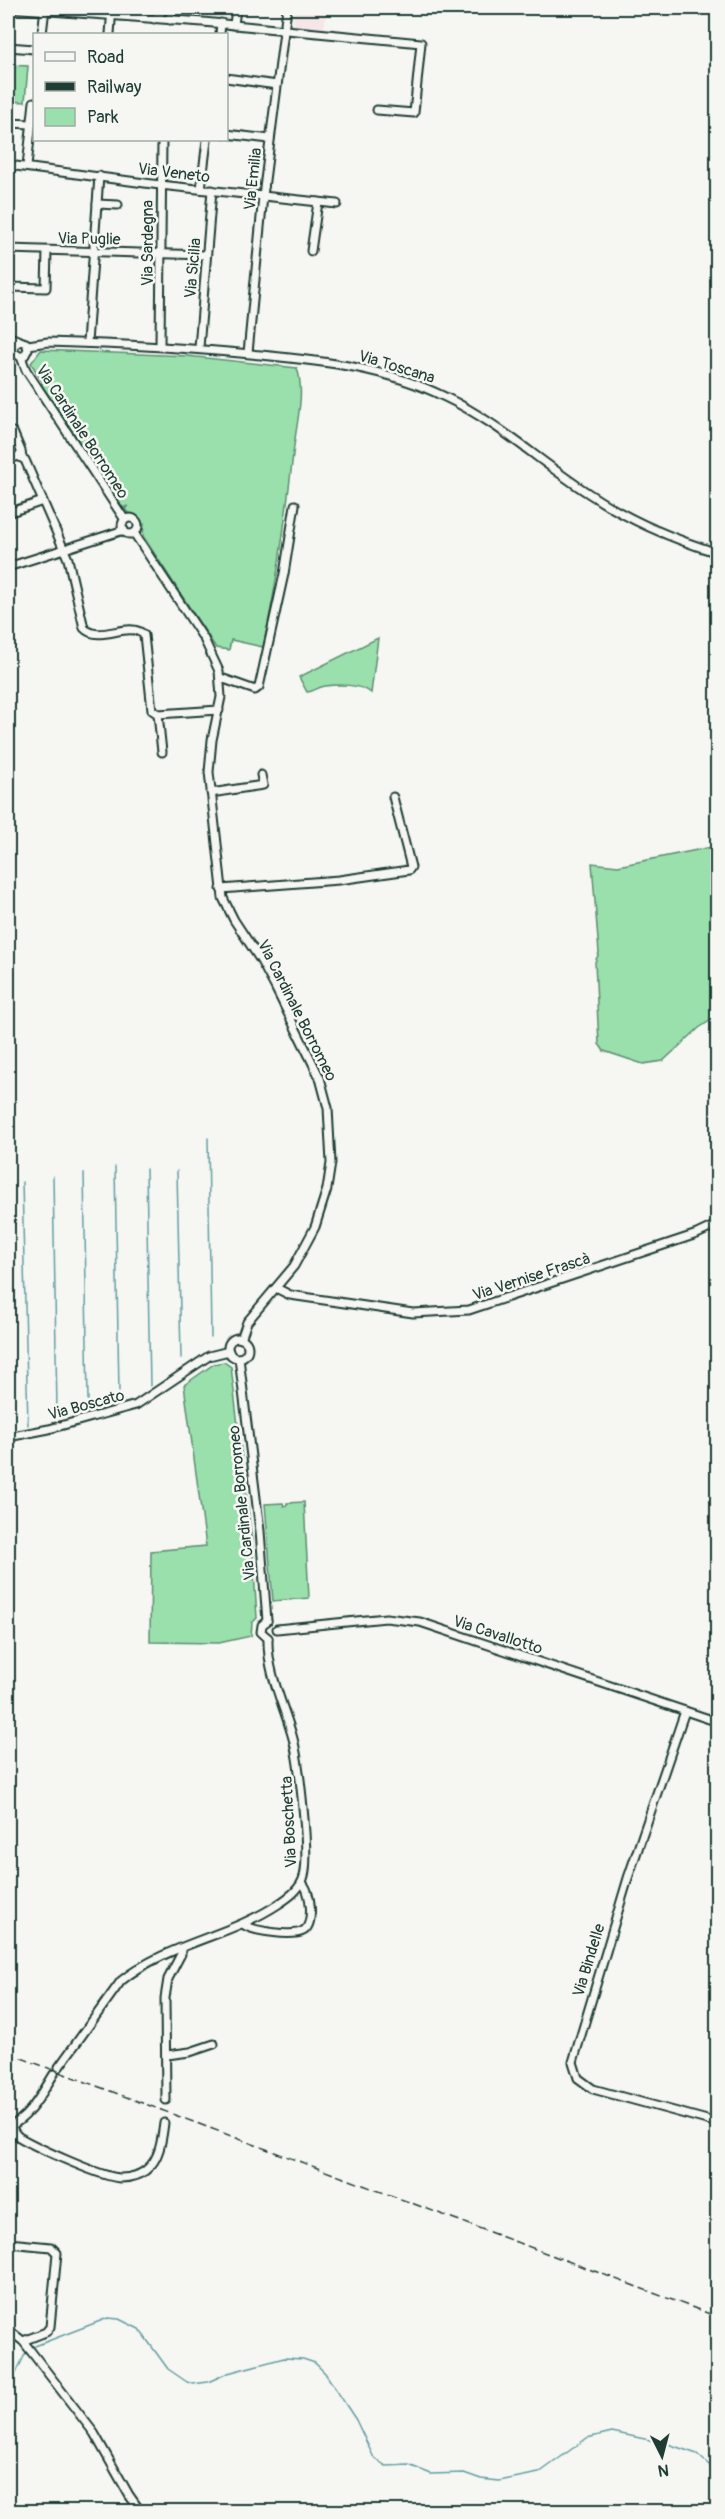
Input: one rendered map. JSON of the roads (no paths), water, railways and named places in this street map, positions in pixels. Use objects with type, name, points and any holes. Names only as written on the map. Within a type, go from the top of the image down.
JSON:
[{"type":"street","points":[[8,8],[111,12],[154,19],[221,23],[421,43],[414,113],[377,110]]},
{"type":"street","points":[[154,19],[166,8]]},
{"type":"street","points":[[170,20],[171,8]]},
{"type":"street","points":[[234,25],[236,8]]},
{"type":"street","name":"Via Emilia","points":[[248,353],[263,196],[287,8]]},
{"type":"street","points":[[42,33],[44,9]]},
{"type":"street","points":[[110,33],[111,12]]},
{"type":"street","points":[[220,33],[221,23]]},
{"type":"street","points":[[8,47],[33,49]]},
{"type":"street","points":[[228,78],[277,85]]},
{"type":"street","points":[[27,166],[33,113]]},
{"type":"street","points":[[8,123],[32,124]]},
{"type":"street","points":[[228,134],[270,139]]},
{"type":"street","name":"Via Sardegna","points":[[160,346],[162,141]]},
{"type":"street","points":[[201,189],[207,141]]},
{"type":"street","name":"Via Veneto","points":[[8,165],[160,185],[337,204]]},
{"type":"street","points":[[87,343],[99,176]]},
{"type":"street","name":"Via Sicilia","points":[[199,348],[212,190]]},
{"type":"street","points":[[311,251],[318,202]]},
{"type":"street","points":[[97,204],[118,205]]},
{"type":"street","name":"Via Puglie","points":[[8,249],[206,255]]},
{"type":"street","points":[[8,287],[46,288],[47,251]]},
{"type":"street","name":"Via Cardinale Borromeo","points":[[8,336],[28,345],[28,352],[21,357]]},
{"type":"street","name":"Via Cardinale Borromeo","points":[[8,341],[15,355],[21,357]]},
{"type":"street","points":[[12,348],[20,341]]},
{"type":"street","name":"Via Toscana","points":[[28,345],[40,342],[199,348],[322,360],[366,369],[411,382],[446,397],[511,436],[559,473],[622,514],[652,529],[716,550],[717,563]]},
{"type":"street","name":"Via Cardinale Borromeo","points":[[21,357],[26,370],[125,520]]},
{"type":"street","points":[[13,432],[21,451],[21,458]]},
{"type":"street","points":[[8,460],[18,456],[25,460],[64,549],[79,597],[84,628],[92,633],[136,630],[144,635],[152,710],[158,714],[219,710]]},
{"type":"street","points":[[8,513],[43,501]]},
{"type":"street","points":[[221,678],[255,690],[259,687],[282,583],[295,506]]},
{"type":"street","name":"Via Cardinale Borromeo","points":[[125,520],[130,518],[136,520],[138,528],[134,533],[215,659],[221,678],[219,710],[210,758],[211,793],[221,889],[230,914],[261,961],[320,1078],[328,1108],[331,1164],[322,1209],[301,1253],[276,1288],[247,1322],[241,1339]]},
{"type":"street","name":"Via Cardinale Borromeo","points":[[124,530],[125,520]]},
{"type":"street","points":[[8,567],[124,530],[129,534],[134,533]]},
{"type":"street","points":[[158,714],[162,752]]},
{"type":"street","points":[[211,793],[263,785],[261,775]]},
{"type":"street","points":[[221,889],[339,880],[409,870],[411,867],[393,797]]},
{"type":"street","name":"Via Vernise Frascà","points":[[276,1288],[290,1295],[413,1312],[443,1313],[469,1310],[697,1234],[717,1224]]},
{"type":"street","name":"Via Cardinale Borromeo","points":[[229,1351],[232,1341],[241,1339]]},
{"type":"street","name":"Via Cardinale Borromeo","points":[[241,1339],[246,1343],[248,1349],[245,1355],[239,1358],[260,1531],[267,1621],[261,1628],[262,1635],[268,1638]]},
{"type":"street","points":[[229,1351],[239,1358]]},
{"type":"street","name":"Via Boscato","points":[[8,1437],[49,1429],[136,1405],[209,1356],[229,1351]]},
{"type":"street","name":"Via Cavallotto","points":[[277,1629],[386,1618],[420,1622],[717,1722]]},
{"type":"street","points":[[267,1621],[272,1622],[277,1629],[274,1636],[268,1638]]},
{"type":"street","name":"Via Boschetta","points":[[59,2067],[122,1981],[152,1961],[243,1924],[278,1905],[302,1883],[306,1865],[298,1760],[270,1664],[268,1638]]},
{"type":"street","name":"Via Bindelle","points":[[686,1711],[628,1878],[573,2062],[578,2078],[593,2090],[717,2122]]},
{"type":"street","points":[[243,1924],[248,1929],[271,1932],[299,1933],[306,1929],[309,1923],[309,1897],[308,1889],[302,1883]]},
{"type":"street","points":[[166,2100],[165,1998],[168,1978],[182,1954],[181,1949]]},
{"type":"street","points":[[167,2055],[190,2052],[214,2044]]},
{"type":"street","points":[[54,2074],[26,2115],[9,2126],[17,2136],[106,2175],[121,2178],[136,2176],[155,2160],[164,2123]]},
{"type":"street","points":[[8,2243],[51,2247],[57,2253],[50,2327],[46,2332],[23,2341]]},
{"type":"street","points":[[8,2330],[23,2341],[94,2433],[129,2495],[141,2511]]},
{"type":"waterway","points":[[208,1138],[211,1337]]},
{"type":"waterway","points":[[115,1167],[119,1392]]},
{"type":"waterway","points":[[146,1169],[150,1386]]},
{"type":"waterway","points":[[177,1171],[181,1358]]},
{"type":"waterway","points":[[84,1173],[88,1401]]},
{"type":"waterway","points":[[53,1176],[57,1410]]},
{"type":"waterway","points":[[22,1182],[28,1425]]},
{"type":"waterway","points":[[35,2346],[108,2318],[119,2319],[139,2329],[168,2369],[193,2384],[208,2382],[228,2373],[284,2358],[303,2359],[315,2363],[325,2373],[356,2420],[374,2458],[386,2466],[409,2465],[431,2474],[464,2473],[481,2479],[499,2481],[539,2473],[587,2438],[612,2432],[668,2444],[697,2454],[718,2473]]},
{"type":"waterway","points":[[8,2390],[26,2352]]},
{"type":"waterway","points":[[8,2447],[8,2457]]},
{"type":"railway","points":[[8,2053],[718,2317]]}]
